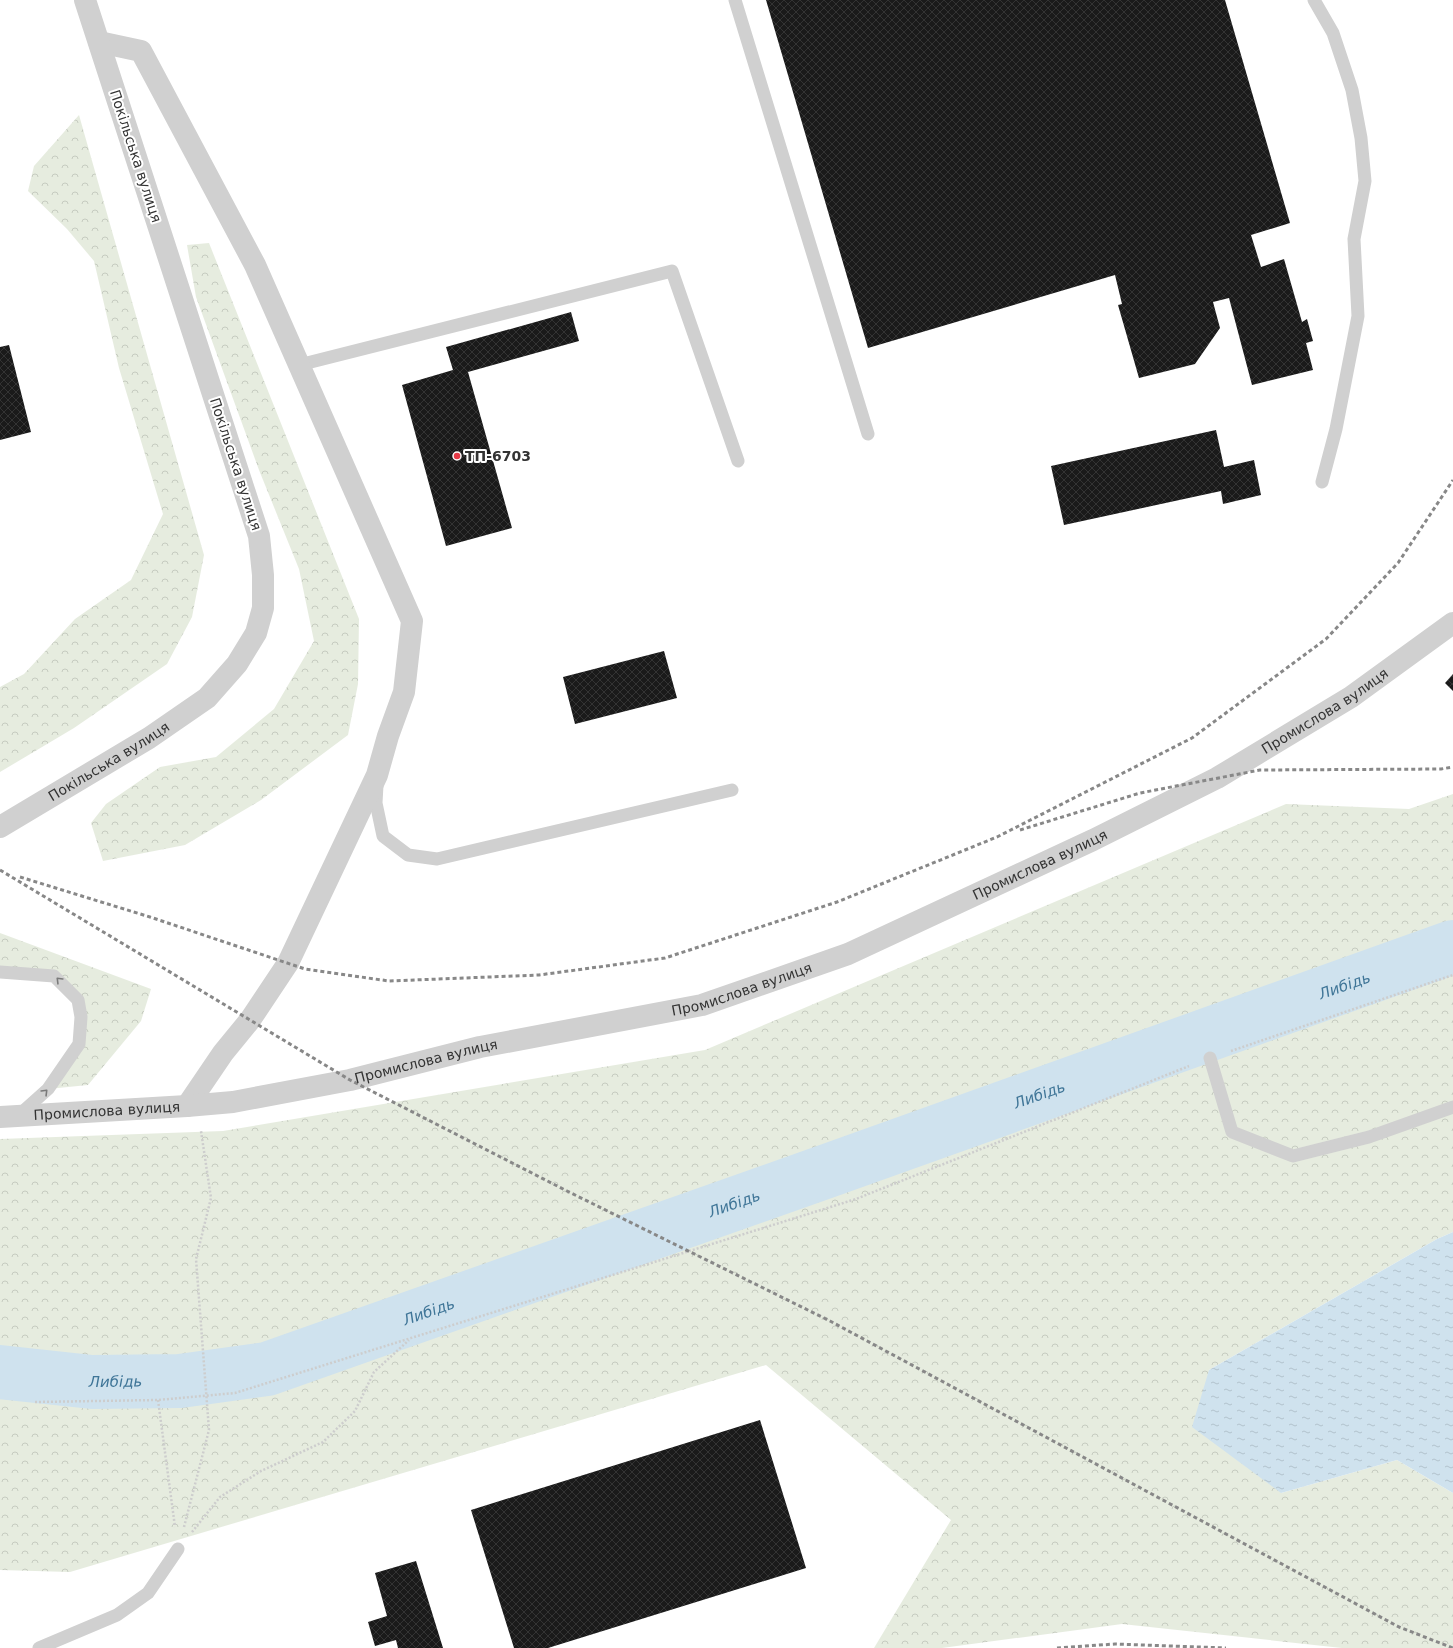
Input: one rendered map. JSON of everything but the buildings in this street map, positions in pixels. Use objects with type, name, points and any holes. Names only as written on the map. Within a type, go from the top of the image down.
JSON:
[{"type":"street","name":"Покільська вулиця","points":[[5,824],[149,738],[207,698],[237,664],[256,634],[263,608],[263,575],[259,536],[85,0]]},
{"type":"street","points":[[99,42],[141,51],[255,265],[412,621],[404,692],[388,736],[377,775],[288,963],[250,1020],[222,1053],[192,1106]]},
{"type":"street","name":"Промислова вулиця","points":[[8,1117],[192,1106],[234,1102],[350,1080],[480,1047],[702,1005],[848,954],[1093,840],[1217,778],[1351,697],[1453,623]]},
{"type":"lane","points":[[735,0],[868,434]]},
{"type":"lane","points":[[1314,0],[1333,33],[1352,90],[1361,138],[1365,181],[1354,239],[1358,316],[1336,429],[1322,482]]},
{"type":"lane","points":[[299,365],[672,271],[738,461]]},
{"type":"lane","points":[[377,775],[376,803],[383,836],[408,855],[437,859],[732,790]]},
{"type":"lane","points":[[0,972],[54,976],[78,1000],[81,1017],[79,1044],[48,1090],[8,1117]]},
{"type":"lane","points":[[1210,1058],[1232,1132],[1293,1156],[1369,1137],[1453,1106]]},
{"type":"lane","points":[[39,1648],[117,1615],[148,1593],[178,1549]]},
{"type":"path","points":[[35,1402],[158,1400],[235,1393],[856,1199],[1210,1058],[1453,975]]},
{"type":"path","points":[[178,1549],[209,1430],[196,1259],[211,1198],[192,1106]]},
{"type":"path","points":[[178,1549],[220,1496],[261,1471],[323,1442],[355,1411],[374,1372],[409,1339]]},
{"type":"path","points":[[158,1400],[178,1549]]},
{"type":"green space","points":[[79,115],[204,555],[192,617],[167,664],[74,728],[0,772],[0,687],[24,674],[75,619],[131,580],[163,514],[119,368],[94,261],[67,229],[28,191],[34,166]]},
{"type":"green space","points":[[209,243],[359,619],[358,684],[348,735],[261,800],[185,845],[103,861],[91,823],[106,804],[160,767],[216,757],[274,709],[314,641],[299,569],[259,470],[196,297],[187,245]]},
{"type":"green space","points":[[1453,794],[1453,1232],[1437,1239],[1209,1370],[1281,1493],[1397,1460],[1453,1493],[1453,1648],[1342,1648],[1122,1624],[942,1648],[874,1648],[951,1520],[766,1365],[70,1572],[0,1570],[0,1139],[223,1131],[705,1050],[1286,804],[1409,809]]},
{"type":"green space","points":[[0,933],[151,989],[141,1021],[88,1085],[48,1089],[79,1044],[78,1000],[54,976],[0,972]]},
{"type":"water","points":[[1453,1232],[1453,1493],[1397,1460],[1281,1493],[1192,1427],[1209,1370],[1437,1239]]},
{"type":"waterway","name":"Либідь","points":[[0,1372],[92,1382],[180,1381],[267,1369],[830,1170],[1453,947]]},
{"type":"railway","points":[[20,877],[150,917],[305,969],[389,981],[539,975],[665,958],[837,902],[997,837],[1192,738],[1326,639],[1398,563],[1453,480]]},
{"type":"railway","points":[[1020,830],[1140,793],[1260,770],[1441,769],[1453,767]]},
{"type":"railway","points":[[0,870],[350,1080],[567,1191],[830,1321],[1399,1627],[1453,1648]]},
{"type":"railway","points":[[1057,1648],[1115,1644],[1226,1648]]},
{"type":"place","name":"ТП-6703","points":[[457,456]]}]
